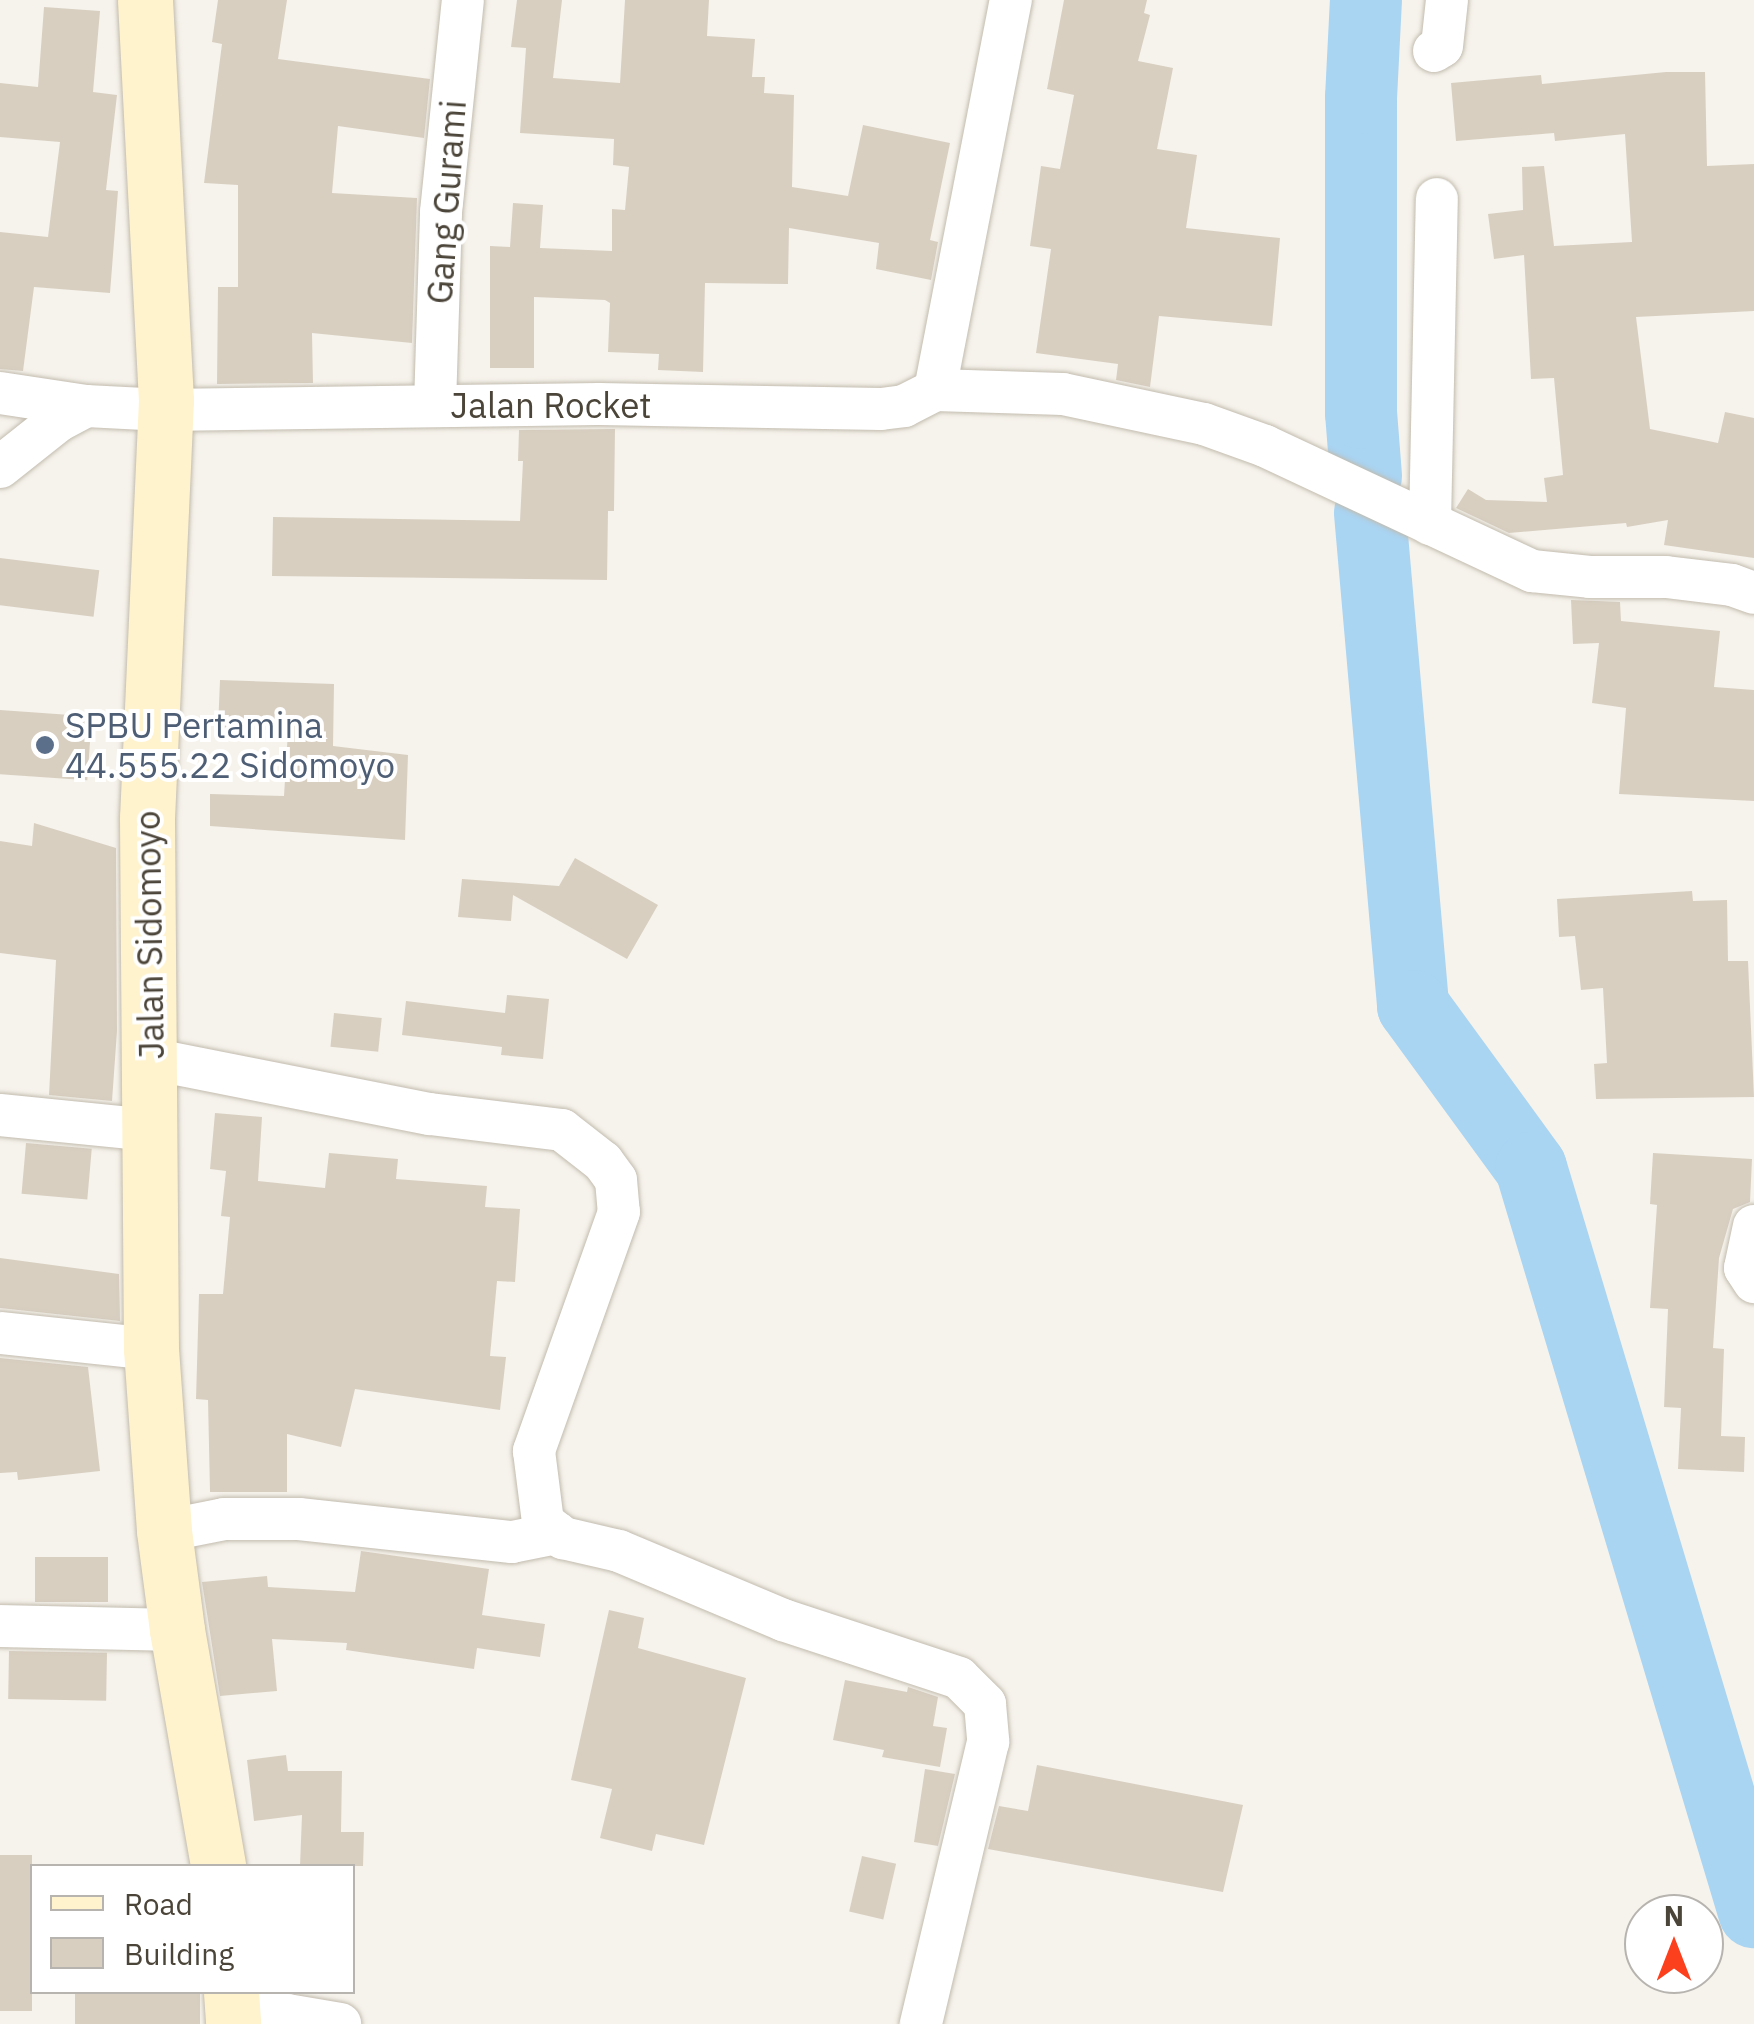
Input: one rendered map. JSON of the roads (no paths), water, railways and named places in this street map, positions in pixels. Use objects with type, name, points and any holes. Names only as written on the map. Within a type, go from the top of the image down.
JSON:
[{"type":"main road","name":"Jalan Sidomoyo","points":[[146,0],[164,410],[147,818],[151,1349],[164,1531],[176,1630],[218,1864]]},
{"type":"street","name":"Gang Gurami","points":[[435,405],[441,212],[463,0]]},
{"type":"street","points":[[1011,0],[935,390],[1063,394],[1204,424],[1265,446],[1532,571],[1590,577],[1666,576],[1732,585],[1754,593]]},
{"type":"street","points":[[1434,51],[1442,46],[1447,0]]},
{"type":"street","points":[[1430,524],[1437,199]]},
{"type":"street","name":"Jalan Rocket","points":[[0,392],[86,406],[164,410],[435,405],[881,409],[904,406],[935,390]]},
{"type":"street","points":[[0,466],[58,421],[86,406]]},
{"type":"street","points":[[151,1059],[430,1114],[562,1130],[603,1162],[616,1180],[619,1212],[534,1451],[543,1522],[557,1534],[618,1551],[783,1620],[958,1678],[985,1704],[988,1742],[921,2024]]},
{"type":"street","points":[[0,1115],[151,1130]]},
{"type":"street","points":[[1754,1226],[1745,1268],[1754,1282]]},
{"type":"street","points":[[0,1333],[151,1349]]},
{"type":"street","points":[[164,1531],[224,1520],[299,1519],[512,1542],[557,1534]]},
{"type":"street","points":[[0,1626],[176,1630]]},
{"type":"street","points":[[232,2009],[340,2024]]},
{"type":"waterway","points":[[1366,0],[1361,98],[1361,413],[1366,476]]},
{"type":"waterway","points":[[1370,513],[1413,1006],[1531,1168],[1754,1912]]},
{"type":"place","name":"SPBU Pertamina 44.555.22 Sidomoyo","points":[[45,745]]}]
